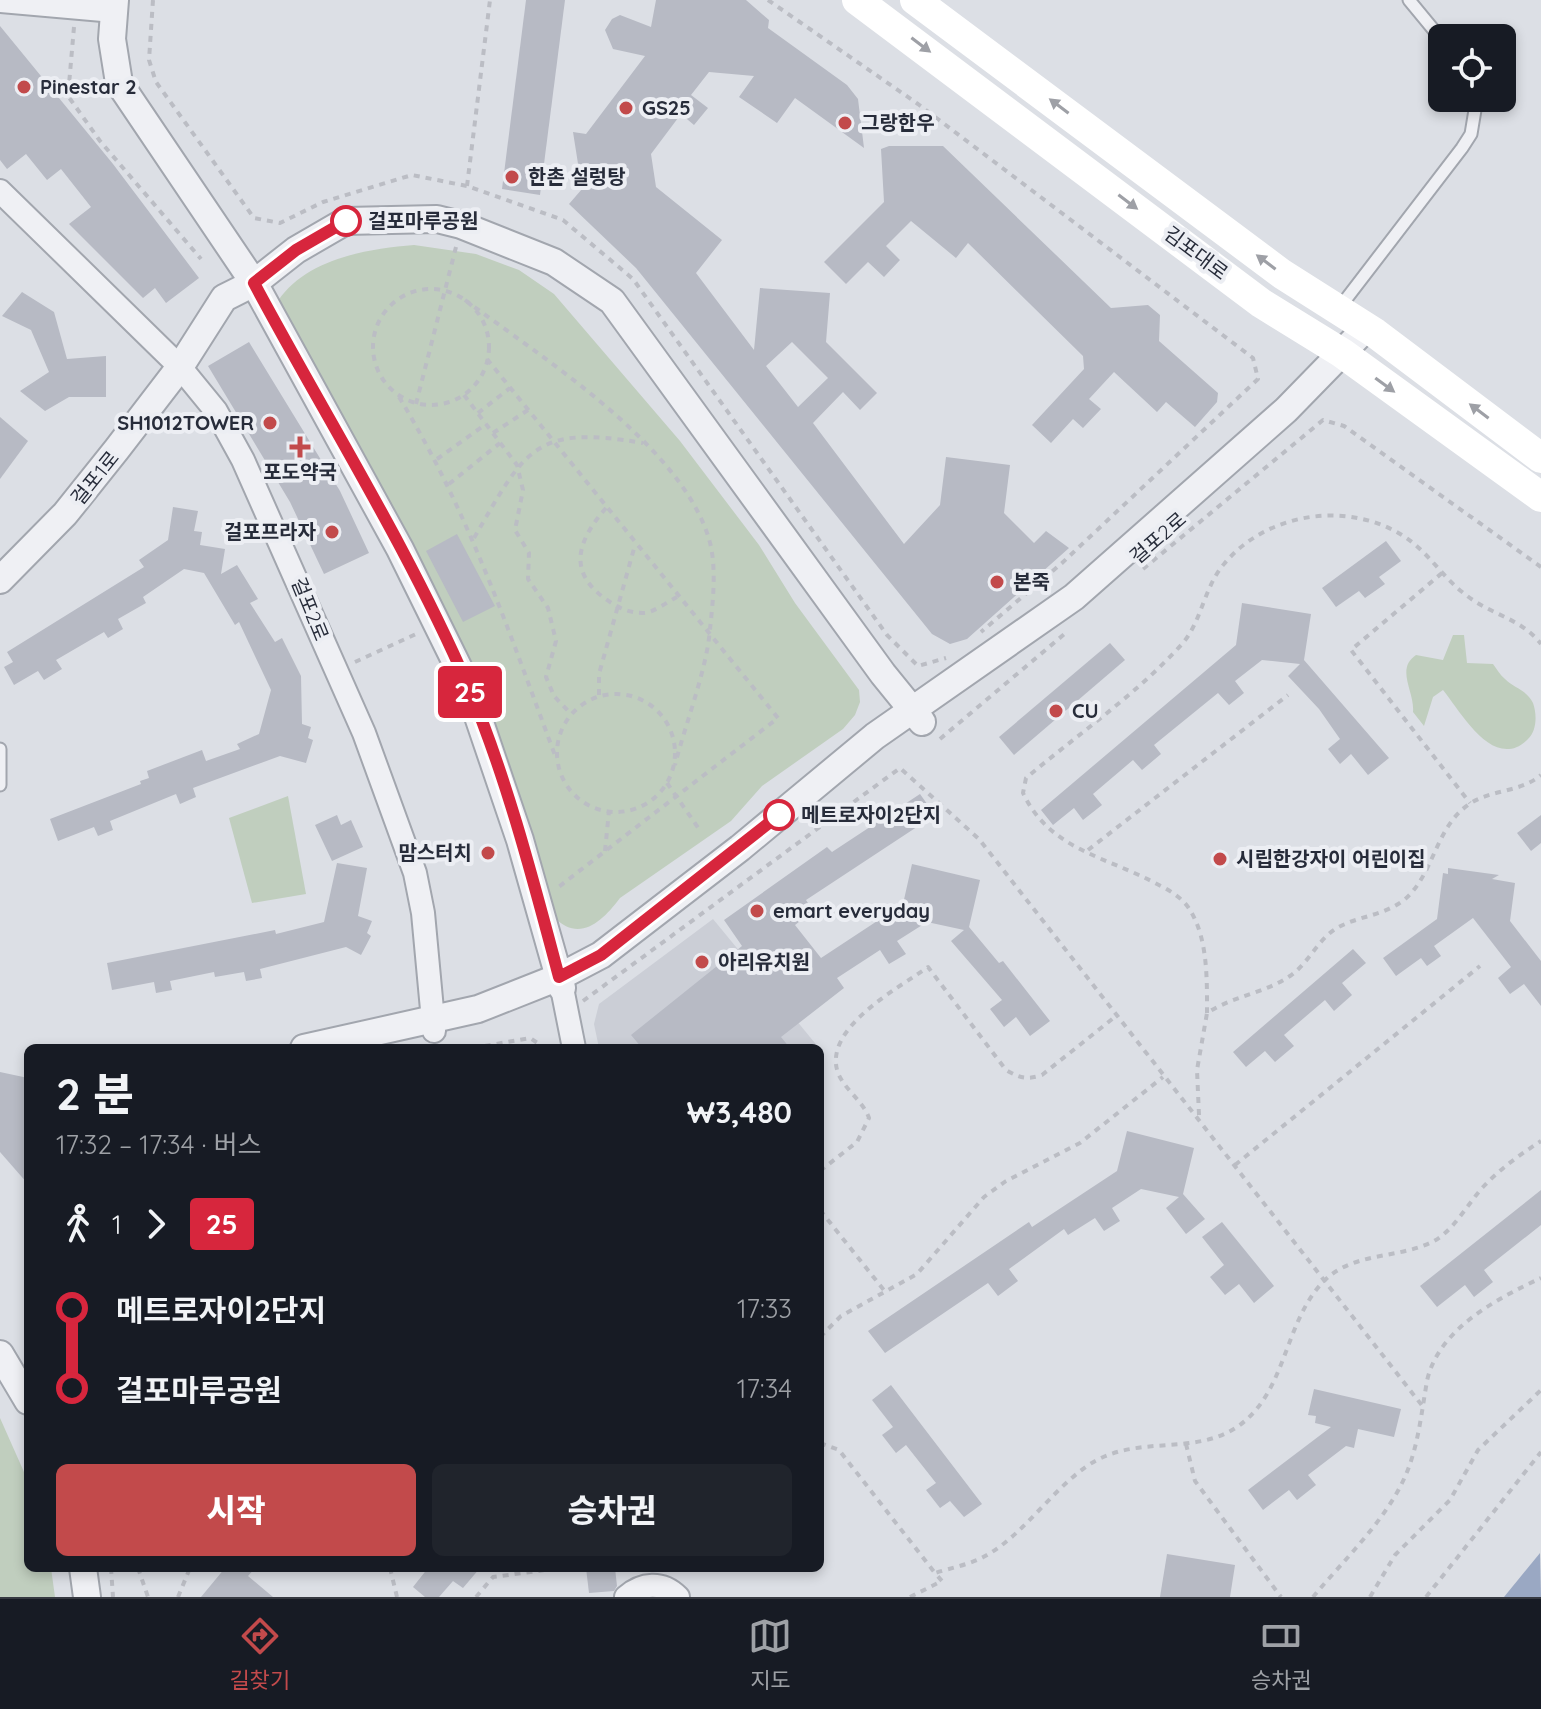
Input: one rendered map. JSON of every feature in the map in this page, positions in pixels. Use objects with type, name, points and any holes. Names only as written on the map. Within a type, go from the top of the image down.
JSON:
[{"type":"main road","name":"김포대로","points":[[857,0],[1261,303],[1345,356],[1541,497]]},
{"type":"main road","name":"김포대로","points":[[915,0],[1282,274],[1370,330],[1541,458]]},
{"type":"street","points":[[0,1],[114,6],[112,39],[119,83],[254,283],[437,624],[473,701],[520,840],[560,982],[573,1044]]},
{"type":"street","name":"걸포2로","points":[[0,191],[180,367],[216,411],[243,460],[283,544],[364,733],[415,873],[423,913],[433,1026],[560,982],[601,955],[1074,597],[1286,410],[1370,330]]},
{"type":"street","points":[[254,283],[296,250],[346,221],[437,219],[554,262],[612,301],[917,716]]},
{"type":"street","name":"걸포1로","points":[[0,580],[65,514],[180,367],[224,298],[254,283]]},
{"type":"street","points":[[327,1044],[433,1026]]},
{"type":"street","points":[[374,1044],[433,1026]]},
{"type":"street","points":[[0,1354],[24,1394]]},
{"type":"street","points":[[84,1572],[87,1597]]},
{"type":"street","points":[[626,1597],[648,1577],[678,1597]]},
{"type":"lane","points":[[1409,0],[1429,24]]},
{"type":"lane","points":[[1337,311],[1462,148],[1471,134],[1475,112]]},
{"type":"lane","points":[[0,749],[0,785]]},
{"type":"path","points":[[153,0],[149,60],[156,82],[254,218],[280,223],[323,202],[412,175],[467,186],[490,0]]},
{"type":"path","points":[[768,0],[918,104],[1253,358],[1258,379],[1062,563],[974,638]]},
{"type":"path","points":[[67,21],[74,27],[68,96],[100,141],[201,259]]},
{"type":"path","points":[[416,404],[447,291],[456,245]]},
{"type":"path","points":[[428,289],[447,291],[465,300],[578,385],[645,443],[687,491],[709,540],[713,585],[710,632],[675,765],[667,783],[652,801],[622,812],[609,811],[586,804],[571,792],[474,538],[437,459],[399,397],[385,385],[376,369],[374,332],[381,315],[410,292],[428,289]]},
{"type":"path","points":[[399,397],[416,404],[437,405],[464,395],[484,372],[487,332],[479,314],[465,300]]},
{"type":"path","points":[[487,359],[778,718],[545,897]]},
{"type":"path","points":[[478,413],[510,388]]},
{"type":"path","points":[[464,395],[517,465],[523,490],[515,530],[529,553],[528,579],[548,608],[556,641],[546,677],[554,696],[571,714]]},
{"type":"path","points":[[493,433],[528,410]]},
{"type":"path","points":[[1323,420],[1344,426],[1541,567]]},
{"type":"path","points":[[437,459],[486,424]]},
{"type":"path","points":[[474,538],[517,465],[553,441],[596,435],[645,443]]},
{"type":"path","points":[[449,484],[500,443]]},
{"type":"path","points":[[606,508],[588,529],[581,556],[582,576],[591,588],[618,608],[646,613],[677,597]]},
{"type":"path","points":[[1199,1118],[1197,1070],[1207,1013],[1204,952],[1190,908],[1174,893],[1043,828],[1023,793],[1026,778],[1183,642],[1221,566],[1239,547],[1288,522],[1312,516],[1358,517],[1382,523],[1407,538],[1476,603],[1530,629],[1541,644]]},
{"type":"path","points":[[599,695],[599,674],[635,545]]},
{"type":"path","points":[[840,564],[887,635],[918,666],[952,657]]},
{"type":"path","points":[[1443,573],[1351,650],[1470,803]]},
{"type":"path","points":[[335,671],[437,624]]},
{"type":"path","points":[[556,758],[558,738],[580,704],[599,695],[619,693],[639,697],[656,708],[669,724],[675,744],[675,765]]},
{"type":"path","points":[[1087,851],[1288,695]]},
{"type":"path","points":[[579,1011],[584,1000],[900,768],[979,839],[1424,1408]]},
{"type":"path","points":[[1207,1013],[1227,1000],[1291,975],[1327,934],[1340,926],[1384,912],[1405,899],[1419,881],[1455,816],[1470,803],[1519,788],[1541,775]]},
{"type":"path","points":[[667,783],[699,829]]},
{"type":"path","points":[[605,851],[609,811]]},
{"type":"path","points":[[1235,1165],[1480,966]]},
{"type":"path","points":[[824,1168],[857,1142],[869,1118],[840,1077],[835,1063],[840,1041],[857,1019],[928,967],[1006,1070],[1017,1077],[1028,1079],[1042,1075],[1116,1016]]},
{"type":"path","points":[[496,1044],[530,1038],[539,1044]]},
{"type":"path","points":[[824,1333],[841,1316],[887,1294],[917,1274],[984,1197],[1080,1143],[1163,1077]]},
{"type":"path","points":[[935,1573],[986,1556],[1059,1489],[1100,1458],[1119,1449],[1186,1444],[1226,1434],[1253,1414],[1276,1378],[1294,1327],[1324,1280],[1356,1261],[1411,1249],[1443,1235],[1491,1179],[1541,1141]]},
{"type":"path","points":[[824,1215],[887,1294]]},
{"type":"path","points":[[1313,1597],[1401,1485],[1410,1467],[1428,1378],[1435,1361],[1467,1322],[1508,1293],[1541,1278]]},
{"type":"path","points":[[1370,1597],[1395,1555],[1450,1500],[1478,1450],[1541,1390]]},
{"type":"path","points":[[824,1444],[839,1450],[942,1581],[910,1597]]},
{"type":"path","points":[[1186,1444],[1195,1481],[1281,1597]]},
{"type":"path","points":[[1426,1597],[1541,1452]]},
{"type":"path","points":[[111,1572],[113,1597]]},
{"type":"path","points":[[139,1572],[148,1597]]},
{"type":"path","points":[[178,1597],[188,1572]]},
{"type":"path","points":[[391,1572],[397,1597]]},
{"type":"path","points":[[476,1597],[493,1577],[530,1572]]},
{"type":"shaded area","name":"아리유치원","points":[[713,919],[816,1044],[598,1044],[594,1024],[599,1004]]},
{"type":"green space","name":"걸포마루공원","points":[[414,245],[476,254],[519,270],[554,294],[680,441],[759,545],[795,603],[859,690],[860,702],[855,715],[843,729],[762,786],[731,821],[620,898],[598,921],[581,929],[563,925],[554,917],[418,561],[278,301],[304,275],[338,259],[357,253]]},
{"type":"green space","points":[[1453,635],[1464,635],[1467,663],[1493,664],[1533,703],[1536,717],[1533,732],[1515,748],[1503,749],[1480,736],[1443,690],[1433,697],[1424,726],[1413,712],[1406,674],[1410,661],[1416,655],[1443,660]]},
{"type":"green space","points":[[288,796],[306,894],[252,903],[229,818]]},
{"type":"green space","points":[[0,1418],[24,1472],[24,1572],[52,1572],[55,1597],[0,1597]]},
{"type":"water","points":[[1540,1553],[1541,1597],[1504,1597]]},
{"type":"building","points":[[526,0],[565,0],[540,195],[502,189]]},
{"type":"building","points":[[656,0],[746,0],[769,20],[768,28],[847,85],[858,99],[864,148],[795,98],[777,123],[739,97],[754,76],[709,72],[691,95],[708,108],[694,125],[681,114],[651,154],[656,187],[722,240],[696,273],[754,350],[760,288],[830,293],[826,342],[877,393],[860,410],[843,392],[813,423],[904,544],[940,505],[946,457],[1010,465],[1004,513],[1034,543],[1046,531],[1069,548],[967,639],[950,644],[932,634],[636,268],[569,204],[582,189],[573,132],[586,134],[645,56],[613,49],[605,30],[612,19],[620,15],[651,27]],"holes":[[[792,342],[828,378],[798,407],[766,366]]]},
{"type":"building","points":[[0,26],[113,164],[199,278],[166,303],[155,288],[143,298],[69,224],[91,207],[61,169],[47,180],[26,154],[7,169],[0,160]]},
{"type":"building","points":[[889,146],[943,146],[1111,308],[1148,305],[1160,315],[1159,341],[1218,393],[1217,402],[1195,427],[1166,402],[1157,412],[1114,372],[1089,399],[1101,409],[1083,428],[1073,419],[1051,443],[1032,425],[1084,369],[1083,356],[968,243],[956,258],[911,221],[886,246],[900,260],[884,277],[868,262],[846,284],[824,262],[884,202],[881,149]]},
{"type":"building","points":[[22,292],[54,312],[67,359],[106,356],[106,397],[69,397],[45,411],[20,391],[49,372],[31,330],[2,316]]},
{"type":"building","name":"SH1012TOWER","points":[[249,342],[340,491],[369,553],[324,574],[290,502],[208,366]]},
{"type":"building","points":[[0,417],[28,441],[0,479]]},
{"type":"building","points":[[173,507],[198,511],[194,531],[202,532],[200,545],[225,549],[221,574],[237,565],[258,599],[250,603],[275,642],[282,638],[301,676],[302,724],[311,727],[308,738],[313,740],[306,763],[280,756],[193,788],[196,797],[180,804],[176,794],[110,821],[113,830],[98,836],[94,827],[58,841],[50,819],[141,784],[140,781],[149,778],[147,771],[202,750],[206,761],[240,749],[237,744],[259,734],[271,690],[239,622],[235,625],[204,573],[184,569],[143,597],[146,603],[118,619],[123,629],[108,638],[104,632],[56,660],[62,669],[44,680],[38,671],[14,685],[4,667],[13,662],[7,652],[144,567],[139,560],[168,540]]},
{"type":"building","points":[[457,534],[495,606],[463,622],[426,551]]},
{"type":"building","points":[[1386,541],[1401,561],[1379,577],[1385,584],[1365,598],[1359,591],[1336,607],[1322,588]]},
{"type":"building","points":[[1242,603],[1311,614],[1304,660],[1389,758],[1368,775],[1351,754],[1340,764],[1328,749],[1340,739],[1319,709],[1288,676],[1300,664],[1262,660],[1235,681],[1244,693],[1229,705],[1218,693],[1154,745],[1161,754],[1142,770],[1133,760],[1093,794],[1102,805],[1083,820],[1074,808],[1053,825],[1041,810],[1236,645]]},
{"type":"building","points":[[1110,643],[1125,660],[1014,755],[999,737]]},
{"type":"building","points":[[920,794],[935,815],[806,900],[813,911],[795,925],[821,958],[903,904],[912,864],[980,880],[969,927],[999,963],[1003,961],[1050,1021],[1030,1036],[1016,1017],[1004,1027],[990,1009],[1002,1000],[951,941],[964,930],[927,922],[897,941],[906,954],[889,964],[880,950],[837,978],[844,988],[781,1037],[787,1044],[639,1044],[631,1035],[742,946],[724,920],[827,847],[832,852]]},
{"type":"building","points":[[337,815],[341,825],[351,820],[363,847],[332,861],[315,825]]},
{"type":"building","points":[[1541,815],[1541,843],[1531,851],[1517,833]]},
{"type":"building","points":[[337,863],[367,868],[358,916],[372,921],[367,933],[371,936],[361,955],[346,947],[260,969],[262,978],[246,981],[244,972],[215,977],[214,972],[170,981],[172,990],[156,993],[154,982],[112,990],[107,963],[275,930],[276,934],[324,922]]},
{"type":"building","points":[[1448,868],[1499,875],[1492,879],[1515,883],[1510,921],[1541,961],[1541,1006],[1524,984],[1510,994],[1498,978],[1511,967],[1473,918],[1434,946],[1441,956],[1427,966],[1421,958],[1396,976],[1383,958],[1437,919],[1443,873],[1448,874]]},
{"type":"building","points":[[1353,949],[1366,963],[1342,983],[1352,995],[1334,1011],[1325,1000],[1284,1035],[1294,1046],[1275,1062],[1265,1051],[1246,1067],[1233,1052]]},
{"type":"building","points":[[0,1072],[24,1077],[24,1179],[0,1152]]},
{"type":"building","points":[[1127,1131],[1194,1148],[1183,1194],[1205,1219],[1186,1234],[1166,1208],[1179,1197],[1141,1189],[1112,1208],[1120,1221],[1104,1231],[1095,1218],[1068,1235],[1064,1229],[1009,1269],[1018,1281],[998,1296],[988,1283],[885,1353],[868,1331],[1029,1222],[1032,1227],[1117,1171]]},
{"type":"building","points":[[1541,1190],[1541,1225],[1484,1270],[1493,1282],[1474,1297],[1465,1285],[1437,1307],[1420,1286]]},
{"type":"building","points":[[1222,1222],[1274,1286],[1254,1303],[1239,1284],[1225,1295],[1210,1277],[1224,1265],[1202,1237]]},
{"type":"building","points":[[891,1385],[982,1504],[964,1517],[950,1501],[940,1508],[926,1490],[936,1483],[906,1445],[896,1453],[882,1435],[893,1427],[872,1400]]},
{"type":"building","points":[[1314,1389],[1401,1409],[1394,1437],[1358,1429],[1354,1448],[1346,1446],[1308,1475],[1316,1485],[1297,1500],[1289,1490],[1263,1510],[1248,1490],[1331,1427],[1315,1423],[1316,1416],[1308,1415]]},
{"type":"building","points":[[1167,1554],[1235,1565],[1230,1597],[1160,1597]]},
{"type":"building","points":[[222,1572],[252,1572],[248,1576],[273,1597],[201,1597]]},
{"type":"building","points":[[425,1572],[477,1572],[463,1588],[453,1581],[439,1597],[425,1597],[413,1587]]},
{"type":"building","points":[[586,1572],[615,1572],[617,1586],[614,1591],[589,1593]]},
{"type":"bus line","name":"25","points":[[346,221],[296,250],[254,283],[398,545],[468,687],[520,840],[559,977],[601,955],[779,815]]},
{"type":"place","name":"Pinestar 2","points":[[24,87]]},
{"type":"place","name":"GS25","points":[[626,108]]},
{"type":"place","name":"그랑한우","points":[[845,123]]},
{"type":"place","name":"한촌 설렁탕","points":[[512,177]]},
{"type":"place","name":"걸포마루공원","points":[[346,221]]},
{"type":"place","name":"SH1012TOWER","points":[[270,423]]},
{"type":"place","name":"포도약국","points":[[300,447]]},
{"type":"place","name":"걸포프라자","points":[[332,532]]},
{"type":"place","name":"본죽","points":[[997,582]]},
{"type":"place","name":"CU","points":[[1056,711]]},
{"type":"place","name":"메트로자이2단지","points":[[779,815]]},
{"type":"place","name":"맘스터치","points":[[488,853]]},
{"type":"place","name":"시립한강자이 어린이집","points":[[1220,859]]},
{"type":"place","name":"emart everyday","points":[[757,911]]},
{"type":"place","name":"아리유치원","points":[[702,962]]}]
